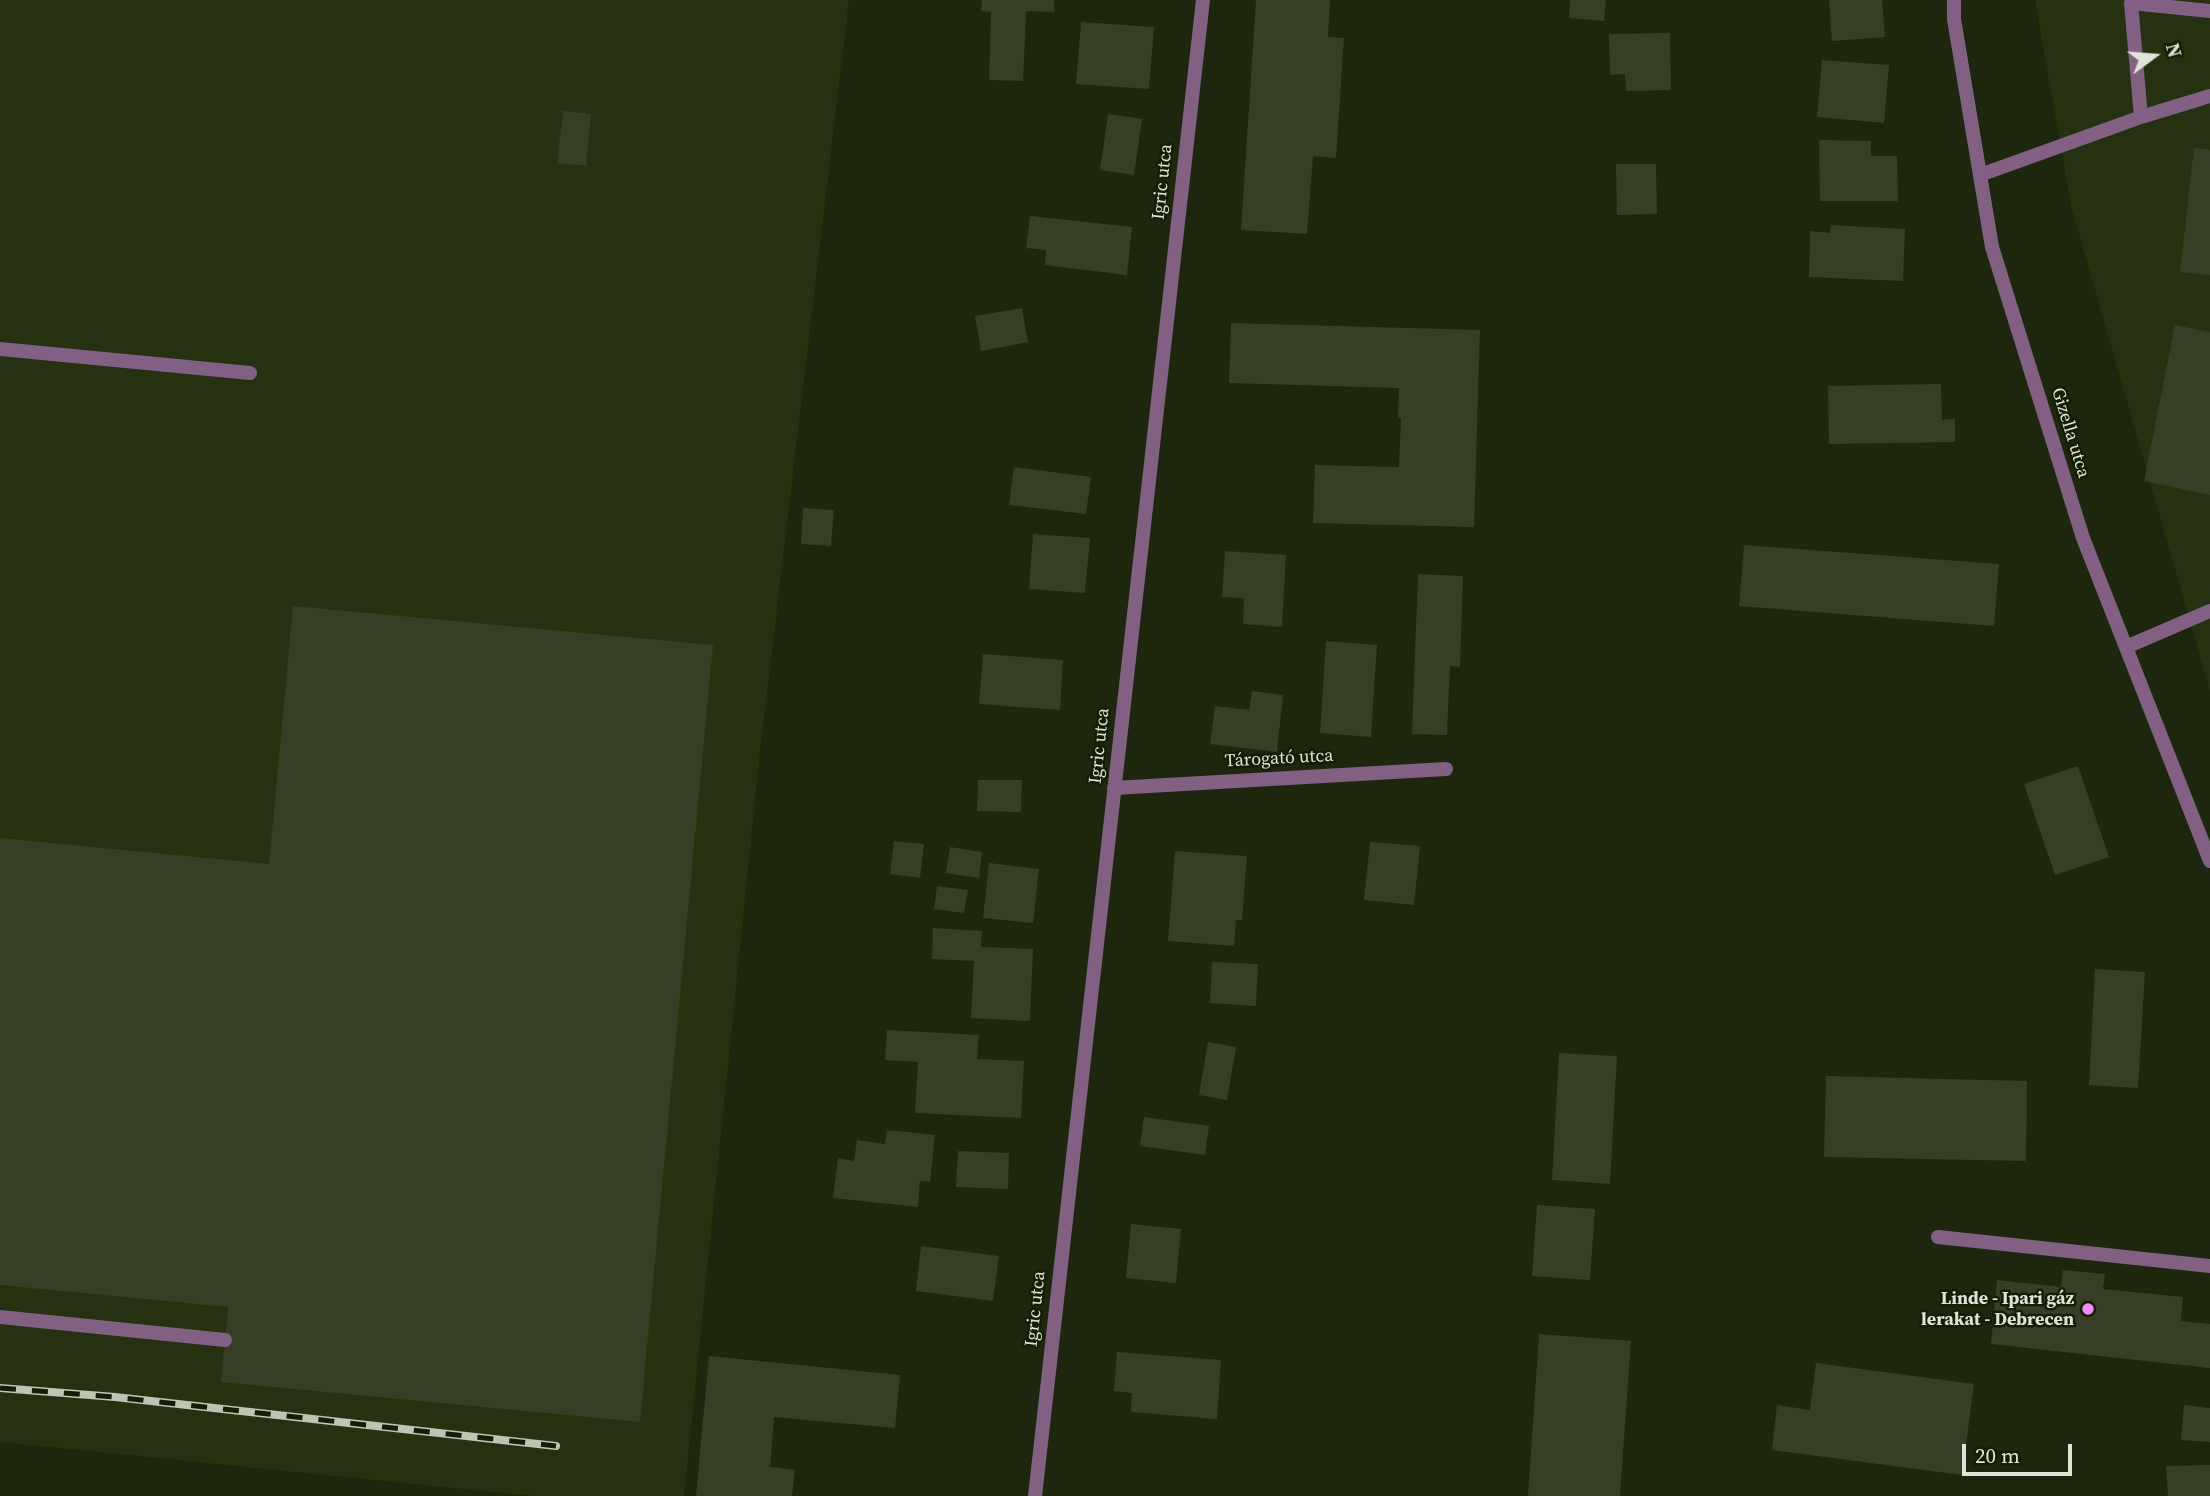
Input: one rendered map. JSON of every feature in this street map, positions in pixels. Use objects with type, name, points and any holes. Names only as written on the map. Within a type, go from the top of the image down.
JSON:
[{"type":"street","name":"Igric utca","points":[[1035,1496],[1203,0]]},
{"type":"street","name":"Gizella utca","points":[[1954,0],[1954,19],[1992,247],[2083,538],[2210,861]]},
{"type":"street","points":[[2141,117],[2131,3],[2210,11]]},
{"type":"street","points":[[1980,176],[2141,117],[2210,96]]},
{"type":"street","points":[[0,349],[250,373]]},
{"type":"street","points":[[2126,647],[2210,611]]},
{"type":"street","name":"Tárogató utca","points":[[1114,788],[1446,769]]},
{"type":"street","points":[[1938,1237],[2210,1266]]},
{"type":"street","points":[[0,1317],[225,1340]]},
{"type":"shaded area","points":[[0,0],[849,0],[760,752],[684,1496],[533,1496],[0,1442]]},
{"type":"shaded area","points":[[2035,0],[2210,0],[2210,691],[2071,206]]},
{"type":"building","points":[[982,0],[1054,0],[1054,12],[1026,11],[1023,81],[989,80],[991,12],[981,11]]},
{"type":"building","points":[[1256,0],[1330,0],[1328,37],[1344,38],[1336,158],[1313,156],[1307,234],[1241,230]]},
{"type":"building","points":[[1570,0],[1606,0],[1604,21],[1569,18]]},
{"type":"building","points":[[1829,0],[1882,0],[1885,37],[1832,41]]},
{"type":"building","points":[[1081,22],[1154,27],[1149,89],[1076,84]]},
{"type":"building","points":[[1670,33],[1671,90],[1626,91],[1625,74],[1610,75],[1609,34]]},
{"type":"building","points":[[1822,60],[1889,65],[1884,123],[1817,117]]},
{"type":"building","points":[[563,111],[591,114],[586,166],[557,163]]},
{"type":"building","points":[[1108,114],[1142,119],[1134,175],[1100,170]]},
{"type":"building","points":[[1819,140],[1871,141],[1871,156],[1897,156],[1898,201],[1820,201]]},
{"type":"building","points":[[2194,148],[2210,150],[2210,275],[2180,272]]},
{"type":"building","points":[[1616,164],[1656,164],[1657,214],[1617,215]]},
{"type":"building","points":[[1030,216],[1132,227],[1127,275],[1045,265],[1046,250],[1026,248]]},
{"type":"building","points":[[1831,225],[1905,229],[1903,281],[1809,277],[1810,231],[1830,233]]},
{"type":"building","points":[[1022,308],[1028,342],[981,351],[975,316]]},
{"type":"building","points":[[1231,323],[1480,330],[1474,527],[1313,523],[1315,465],[1399,467],[1399,388],[1229,383]]},
{"type":"building","points":[[2175,325],[2210,332],[2210,495],[2144,481]]},
{"type":"building","points":[[1941,384],[1942,420],[1955,419],[1955,442],[1829,444],[1828,386]]},
{"type":"building","points":[[1014,467],[1091,477],[1086,514],[1009,505]]},
{"type":"building","points":[[803,508],[834,510],[831,546],[801,544]]},
{"type":"building","points":[[1033,534],[1090,538],[1085,593],[1029,589]]},
{"type":"building","points":[[1744,545],[1999,564],[1994,626],[1739,606]]},
{"type":"building","points":[[1225,551],[1286,555],[1282,627],[1243,624],[1244,598],[1222,597]]},
{"type":"building","points":[[1418,574],[1463,576],[1460,667],[1450,666],[1447,735],[1412,734]]},
{"type":"building","points":[[293,606],[713,645],[640,1422],[221,1382],[228,1307],[0,1285],[0,838],[269,864]]},
{"type":"building","points":[[1326,641],[1377,645],[1371,737],[1320,733]]},
{"type":"building","points":[[983,654],[1063,660],[1060,710],[979,704]]},
{"type":"building","points":[[1252,691],[1283,695],[1277,752],[1210,744],[1215,706],[1249,710]]},
{"type":"building","points":[[2078,766],[2109,857],[2055,875],[2024,784]]},
{"type":"building","points":[[978,780],[1022,780],[1021,812],[977,811]]},
{"type":"building","points":[[894,841],[924,844],[920,878],[890,874]]},
{"type":"building","points":[[1370,842],[1420,846],[1414,905],[1364,900]]},
{"type":"building","points":[[950,847],[982,852],[979,878],[946,873]]},
{"type":"building","points":[[1175,851],[1247,856],[1242,920],[1236,920],[1234,946],[1168,941]]},
{"type":"building","points":[[989,863],[1039,869],[1033,923],[983,918]]},
{"type":"building","points":[[937,886],[968,890],[964,913],[934,909]]},
{"type":"building","points":[[933,928],[982,931],[981,947],[1033,949],[1030,1021],[971,1018],[974,961],[932,959]]},
{"type":"building","points":[[1212,962],[1258,964],[1256,1006],[1210,1003]]},
{"type":"building","points":[[2095,969],[2145,972],[2138,1088],[2089,1085]]},
{"type":"building","points":[[887,1030],[979,1035],[977,1059],[1024,1061],[1021,1118],[915,1113],[918,1062],[885,1060]]},
{"type":"building","points":[[1208,1042],[1236,1047],[1227,1100],[1199,1095]]},
{"type":"building","points":[[1559,1053],[1617,1056],[1610,1184],[1552,1180]]},
{"type":"building","points":[[1826,1076],[2027,1081],[2026,1161],[1824,1157]]},
{"type":"building","points":[[1144,1117],[1209,1126],[1205,1155],[1140,1146]]},
{"type":"building","points":[[887,1130],[935,1135],[930,1182],[920,1181],[918,1207],[833,1198],[838,1158],[854,1161],[857,1140],[885,1144]]},
{"type":"building","points":[[958,1151],[1009,1153],[1008,1189],[956,1187]]},
{"type":"building","points":[[1537,1205],[1595,1209],[1590,1280],[1532,1276]]},
{"type":"building","points":[[1131,1224],[1181,1229],[1176,1283],[1126,1278]]},
{"type":"building","points":[[921,1246],[999,1256],[993,1301],[916,1291]]},
{"type":"building","name":"Linde - Ipari gáz lerakat - Debrecen","points":[[2063,1270],[2105,1274],[2103,1289],[2183,1297],[2181,1321],[2210,1324],[2210,1368],[1991,1344],[1997,1280],[2061,1287]]},
{"type":"building","points":[[1539,1334],[1631,1341],[1620,1496],[1528,1496]]},
{"type":"building","points":[[1117,1352],[1221,1360],[1217,1419],[1131,1412],[1132,1393],[1114,1391]]},
{"type":"building","points":[[709,1356],[900,1375],[895,1428],[774,1417],[770,1467],[795,1470],[792,1496],[696,1496]]},
{"type":"building","points":[[1816,1363],[1974,1384],[1962,1475],[1772,1450],[1777,1405],[1810,1410]]},
{"type":"building","points":[[2184,1405],[2210,1408],[2210,1442],[2181,1440]]},
{"type":"building","points":[[2210,1465],[2210,1496],[2168,1496],[2166,1466]]},
{"type":"railway","points":[[0,1388],[115,1397],[556,1446]]},
{"type":"place","name":"Linde - Ipari gáz lerakat - Debrecen","points":[[2088,1309]]}]
